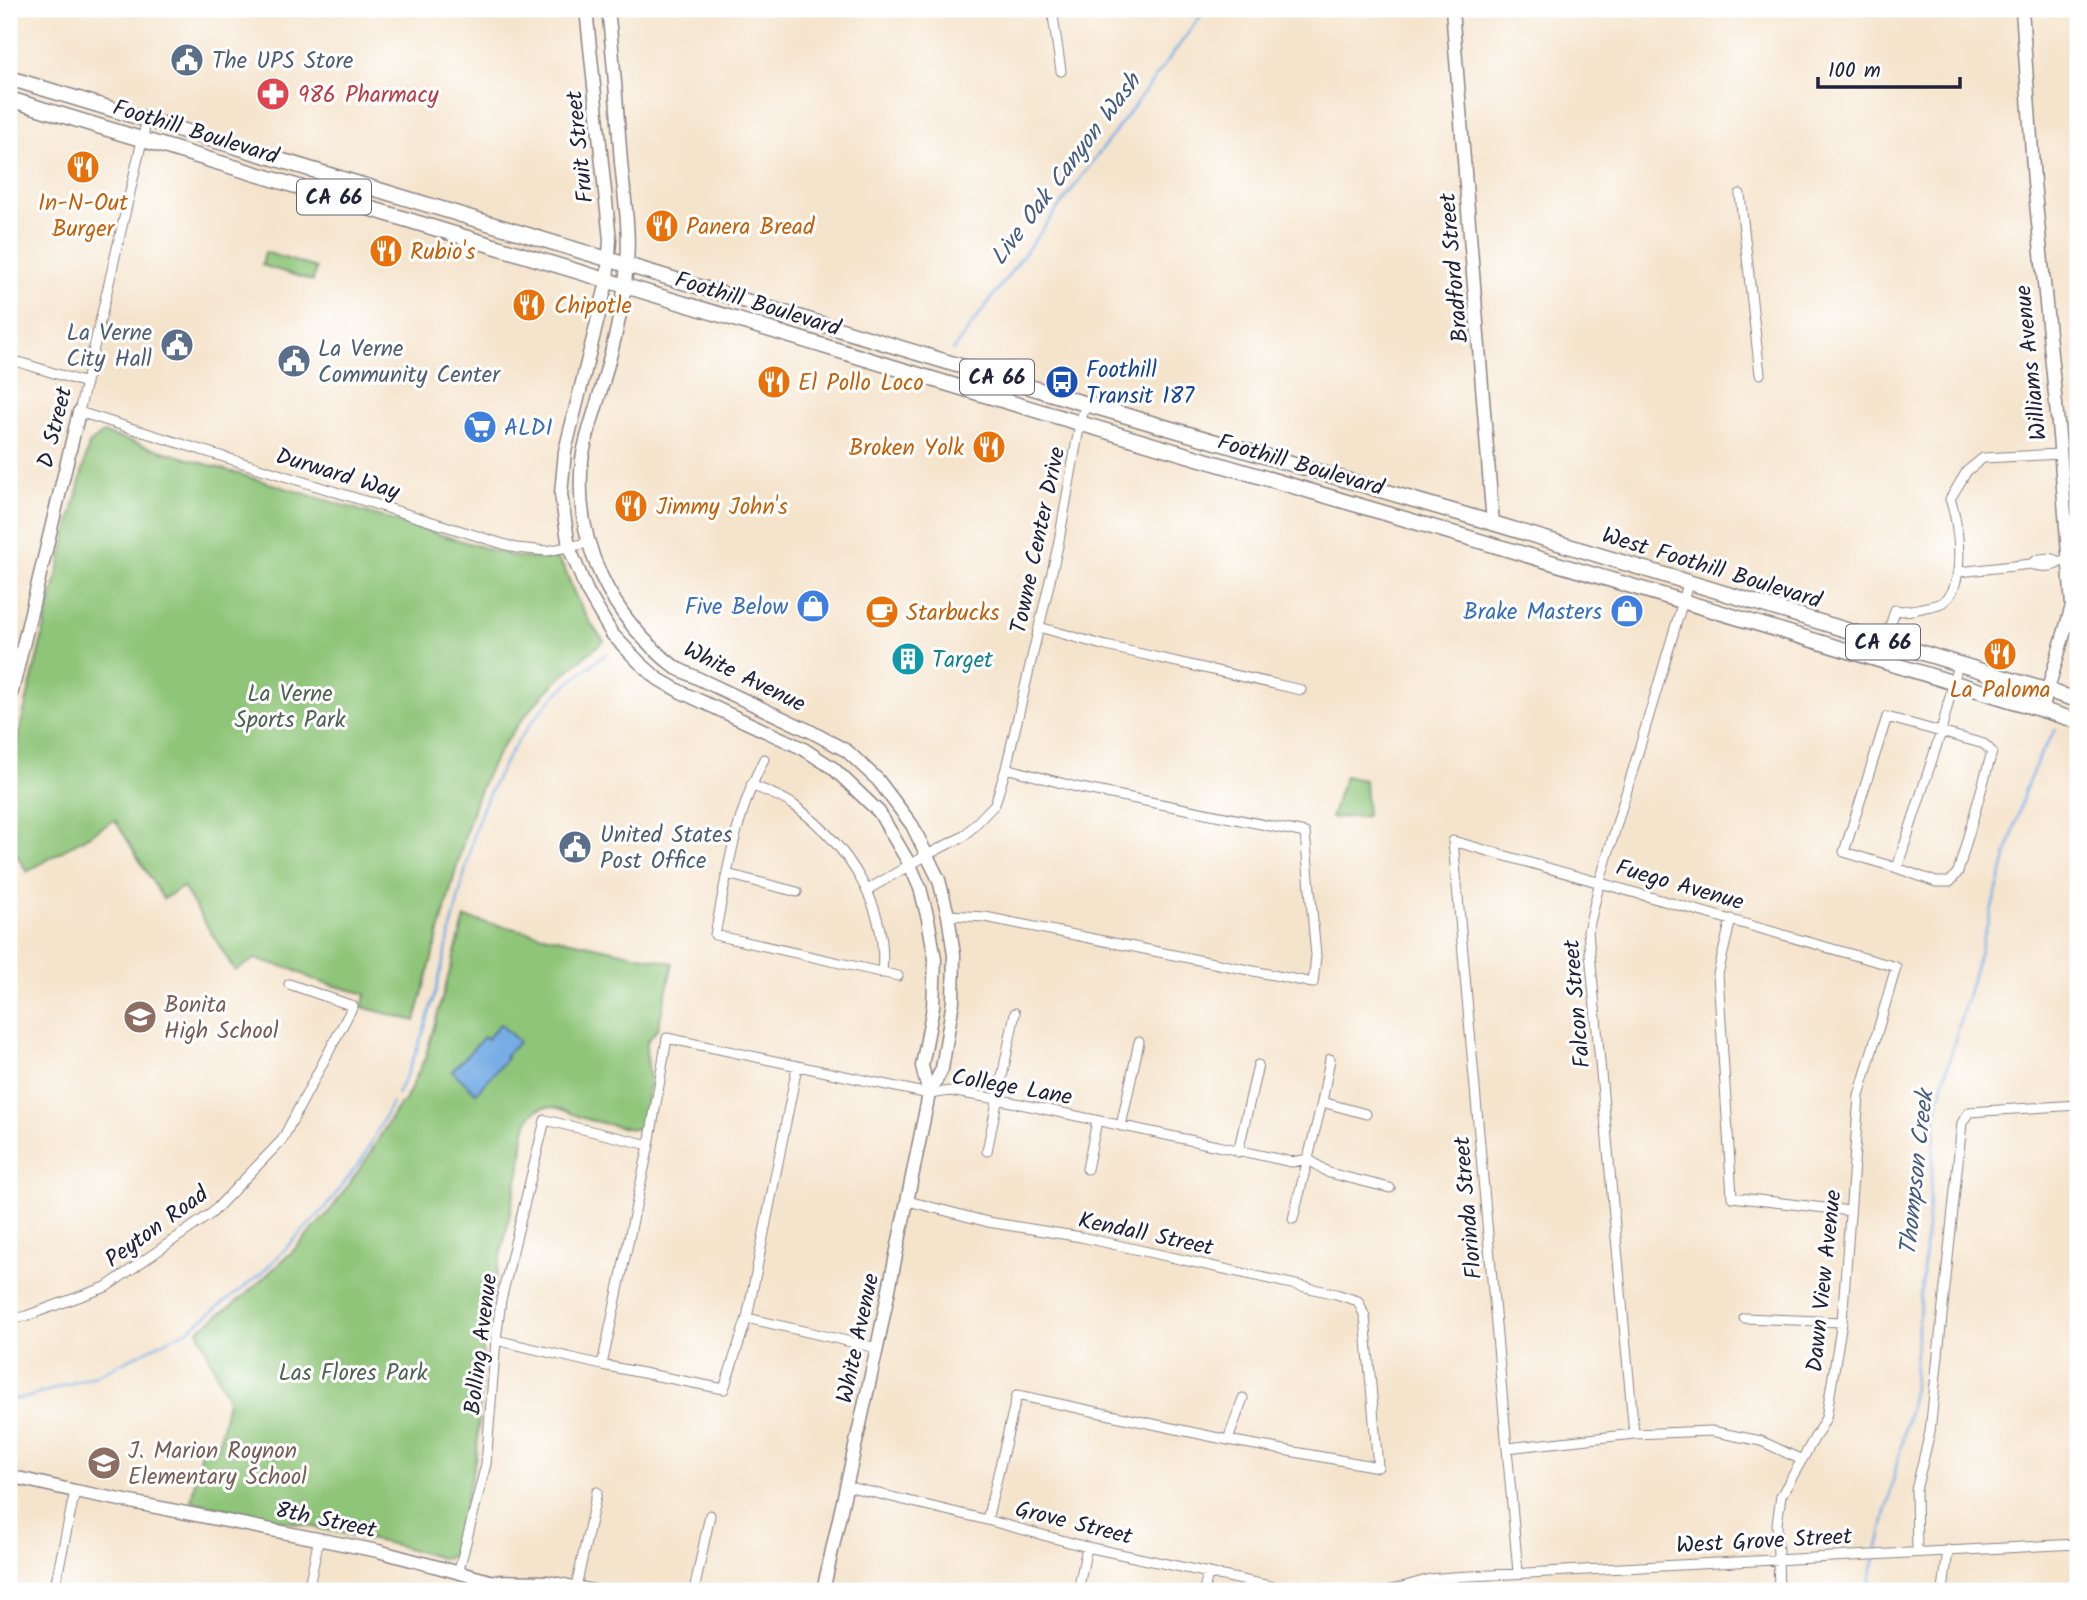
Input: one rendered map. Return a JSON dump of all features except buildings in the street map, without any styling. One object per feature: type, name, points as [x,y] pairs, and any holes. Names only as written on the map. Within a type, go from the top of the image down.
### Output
[{"type":"main road","name":"Fruit Street","points":[[586,9],[610,240],[607,282]]},
{"type":"main road","name":"Fruit Street","points":[[608,9],[628,247],[627,265]]},
{"type":"main road","name":"Bradford Street","points":[[1452,9],[1493,524]]},
{"type":"main road","name":"Williams Avenue","points":[[2022,9],[2034,182],[2060,454],[2064,561],[2072,606],[2042,710]]},
{"type":"main road","name":"Foothill Boulevard","points":[[9,78],[1086,404],[1493,524]]},
{"type":"main road","name":"Foothill Boulevard","points":[[9,99],[419,222],[607,282],[1496,545]]},
{"type":"main road","name":"White Avenue","points":[[627,265],[625,287],[606,370],[582,457],[582,515],[597,570],[612,598],[637,632],[657,653],[690,676],[778,715],[847,751],[878,780],[912,825],[939,880],[948,915],[954,956],[953,1002],[942,1069],[929,1094],[877,1348],[823,1591]]},
{"type":"main road","name":"White Avenue","points":[[607,282],[565,451],[561,494],[569,547],[587,591],[612,634],[658,679],[791,743],[833,768],[879,812],[910,864],[928,919],[935,959],[933,1007],[922,1066],[929,1094]]},
{"type":"main road","name":"D Street","points":[[9,704],[11,681],[79,412]]},
{"type":"main road","name":"West Foothill Boulevard","points":[[1493,524],[2078,700]]},
{"type":"main road","name":"West Foothill Boulevard","points":[[1496,545],[2078,721]]},
{"type":"main road","name":"8th Street","points":[[9,1476],[319,1538],[490,1581],[548,1582],[594,1591]]},
{"type":"street","points":[[1052,9],[1061,71]]},
{"type":"street","name":"D Street","points":[[79,412],[147,119]]},
{"type":"street","points":[[1740,194],[1760,374]]},
{"type":"street","points":[[9,359],[86,383]]},
{"type":"street","name":"Towne Center Drive","points":[[867,890],[964,836],[995,804],[1006,768],[1062,529],[1080,423],[1086,404]]},
{"type":"street","name":"Durward Way","points":[[79,412],[516,548],[547,551],[588,543]]},
{"type":"street","points":[[1885,643],[1895,610],[1903,612],[1942,603],[1954,591],[1959,572],[1954,510],[1950,499],[1967,471],[1983,458],[2060,454]]},
{"type":"street","points":[[1959,572],[2031,564],[2037,559],[2064,561]]},
{"type":"street","name":"Falcon Street","points":[[1634,1434],[1588,931],[1600,881],[1688,584]]},
{"type":"street","points":[[1039,627],[1106,646],[1301,690]]},
{"type":"street","points":[[1897,868],[1941,732],[1958,664]]},
{"type":"street","points":[[1887,717],[1941,732],[1984,744],[1992,751],[1958,872],[1950,882],[1936,882],[1844,852],[1887,717]]},
{"type":"street","points":[[764,760],[741,812],[715,935],[898,976]]},
{"type":"street","points":[[948,915],[985,917],[1313,983],[1316,956],[1305,833],[1076,787],[1006,768]]},
{"type":"street","points":[[751,785],[793,804],[828,833],[867,890],[877,915],[881,933],[882,973]]},
{"type":"street","name":"Fuego Avenue","points":[[1453,841],[1896,967]]},
{"type":"street","name":"Florinda Street","points":[[1453,841],[1518,1572]]},
{"type":"street","points":[[727,874],[797,892]]},
{"type":"street","points":[[1731,919],[1718,974],[1732,1197],[1850,1211]]},
{"type":"street","name":"Dawn View Avenue","points":[[1779,1591],[1777,1524],[1781,1496],[1826,1418],[1842,1322],[1859,1096],[1896,967]]},
{"type":"street","name":"Peyton Road","points":[[9,1320],[106,1287],[212,1213],[282,1140],[353,1006],[289,984]]},
{"type":"street","points":[[987,1152],[1015,1013]]},
{"type":"street","name":"College Lane","points":[[649,1145],[667,1038],[929,1094],[950,1091],[997,1099],[1238,1152],[1292,1162],[1308,1159]]},
{"type":"street","points":[[1121,1126],[1139,1042]]},
{"type":"street","points":[[1293,1219],[1330,1059]]},
{"type":"street","points":[[1238,1152],[1258,1065]]},
{"type":"street","points":[[496,1340],[602,1366],[723,1390],[747,1318],[797,1067]]},
{"type":"street","points":[[1322,1102],[1366,1114]]},
{"type":"street","points":[[1917,1552],[1916,1490],[1930,1432],[1962,1123],[1969,1112],[2078,1105]]},
{"type":"street","name":"Bolling Avenue","points":[[458,1574],[486,1464],[501,1300],[545,1120],[649,1145]]},
{"type":"street","points":[[1087,1170],[1097,1121]]},
{"type":"street","points":[[602,1366],[649,1145]]},
{"type":"street","points":[[1308,1159],[1329,1174],[1390,1188]]},
{"type":"street","name":"Kendall Street","points":[[908,1201],[988,1222],[1081,1237],[1358,1301],[1365,1317],[1378,1468],[1228,1440]]},
{"type":"street","points":[[747,1318],[877,1348]]},
{"type":"street","points":[[1744,1318],[1842,1322]]},
{"type":"street","points":[[987,1520],[1017,1395],[1228,1440],[1243,1398]]},
{"type":"street","points":[[1507,1448],[1634,1434],[1711,1431],[1761,1441],[1802,1460]]},
{"type":"street","name":"Grove Street","points":[[846,1486],[987,1520],[1087,1548],[1293,1591]]},
{"type":"street","points":[[54,1591],[75,1491]]},
{"type":"street","points":[[576,1587],[597,1492]]},
{"type":"street","points":[[694,1591],[710,1515]]},
{"type":"street","points":[[308,1591],[319,1538]]},
{"type":"street","name":"West Grove Street","points":[[1452,1577],[2078,1544]]},
{"type":"street","points":[[1078,1591],[1087,1548]]},
{"type":"street","points":[[1943,1591],[1948,1550]]},
{"type":"street","points":[[1204,1591],[1208,1573]]},
{"type":"street","points":[[1388,1591],[1430,1579],[1452,1577],[1453,1591]]},
{"type":"green space","points":[[265,252],[316,268],[313,281],[262,265]]},
{"type":"green space","name":"La Verne Sports Park","points":[[103,433],[511,556],[557,559],[592,626],[604,641],[573,666],[531,708],[488,771],[466,831],[415,1021],[362,1007],[366,994],[317,981],[292,969],[255,959],[235,971],[183,887],[163,899],[115,820],[27,872],[9,843],[9,774],[89,444]]},
{"type":"green space","points":[[1345,776],[1365,780],[1367,816],[1331,818]]},
{"type":"green space","name":"Las Flores Park","points":[[465,918],[673,963],[658,1028],[647,1042],[650,1081],[643,1122],[639,1128],[601,1123],[546,1107],[538,1110],[527,1122],[522,1158],[484,1331],[477,1451],[454,1552],[444,1559],[396,1545],[191,1501],[202,1445],[218,1448],[228,1400],[198,1330],[243,1297],[293,1251],[330,1211],[368,1157],[396,1109],[405,1101],[425,1058]]},
{"type":"water","points":[[500,1024],[519,1042],[476,1093],[452,1071]]},
{"type":"waterway","name":"Live Oak Canyon Wash","points":[[953,350],[1206,9]]},
{"type":"waterway","points":[[397,1094],[428,1016],[476,827],[491,788],[517,743],[549,702],[606,654]]},
{"type":"waterway","name":"Thompson Creek","points":[[1877,1552],[1912,1397],[1937,1111],[2025,790],[2038,759],[2056,729]]},
{"type":"waterway","points":[[9,1400],[29,1397],[95,1376],[190,1329],[261,1274],[326,1207],[363,1158],[392,1103]]},
{"type":"waterway","name":"Thompson Creek","points":[[1867,1591],[1875,1558]]},
{"type":"place","name":"The UPS Store","points":[[187,60]]},
{"type":"place","name":"986 Pharmacy","points":[[273,94]]},
{"type":"place","name":"In-N-Out Burger","points":[[83,167]]},
{"type":"place","name":"Panera Bread","points":[[662,226]]},
{"type":"place","name":"Rubio's","points":[[386,251]]},
{"type":"place","name":"Chipotle","points":[[529,305]]},
{"type":"place","name":"La Verne City Hall","points":[[177,345]]},
{"type":"place","name":"La Verne Community Center","points":[[294,361]]},
{"type":"place","name":"El Pollo Loco","points":[[774,382]]},
{"type":"place","name":"Foothill Transit 187","points":[[1062,382]]},
{"type":"place","name":"ALDI","points":[[480,427]]},
{"type":"place","name":"Broken Yolk","points":[[989,447]]},
{"type":"place","name":"Jimmy John's","points":[[631,506]]},
{"type":"place","name":"Five Below","points":[[813,606]]},
{"type":"place","name":"Brake Masters","points":[[1627,611]]},
{"type":"place","name":"Starbucks","points":[[882,612]]},
{"type":"place","name":"La Paloma","points":[[2000,654]]},
{"type":"place","name":"Target","points":[[908,659]]},
{"type":"place","name":"United States Post Office","points":[[575,847]]},
{"type":"place","name":"Bonita High School","points":[[140,1017]]},
{"type":"place","name":"J. Marion Roynon Elementary School","points":[[104,1463]]}]
